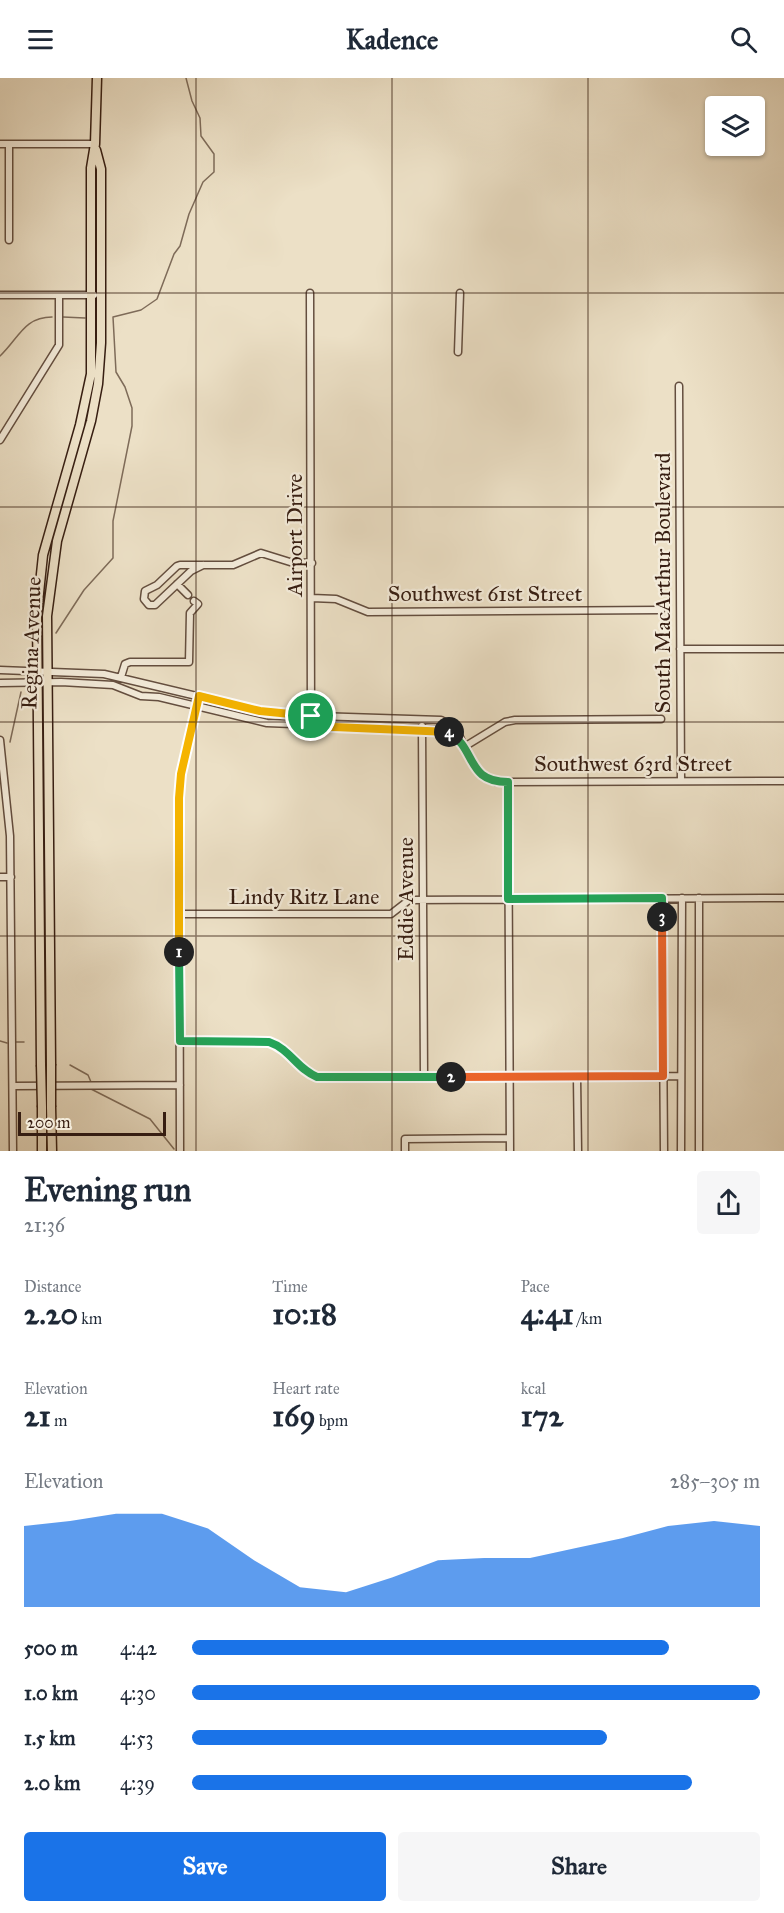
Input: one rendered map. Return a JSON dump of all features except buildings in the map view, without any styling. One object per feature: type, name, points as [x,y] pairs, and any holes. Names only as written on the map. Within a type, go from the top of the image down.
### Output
[{"type":"main road","name":"Regina Avenue","points":[[42,1151],[51,1064],[52,937],[46,756],[47,616],[50,576],[57,541],[96,401],[101,343],[96,295],[91,168],[95,144],[97,78]]},
{"type":"main road","name":"Regina Avenue","points":[[51,1151],[41,1065],[37,683],[39,574],[86,402],[91,374],[96,295]]},
{"type":"street","points":[[0,144],[95,144]]},
{"type":"street","points":[[9,144],[9,240]]},
{"type":"street","name":"Airport Drive","points":[[310,293],[311,726]]},
{"type":"street","points":[[459,352],[460,293]]},
{"type":"street","points":[[0,295],[96,295]]},
{"type":"street","points":[[0,440],[59,345],[59,295]]},
{"type":"street","name":"South MacArthur Boulevard","points":[[679,386],[681,781]]},
{"type":"street","points":[[203,565],[191,571],[152,606],[144,599],[145,591],[157,585],[177,566],[203,565],[233,565],[261,553],[290,562],[312,563]]},
{"type":"street","points":[[177,584],[188,595]]},
{"type":"street","points":[[157,585],[156,592],[163,598]]},
{"type":"street","name":"Southwest 61st Street","points":[[312,598],[336,599],[368,612],[661,609]]},
{"type":"street","points":[[121,677],[125,664],[130,662],[189,662],[189,617],[196,602]]},
{"type":"street","points":[[680,649],[784,649]]},
{"type":"street","name":"Southwest 63rd Street","points":[[0,670],[86,672],[121,677],[260,711],[449,723],[460,734],[464,747]]},
{"type":"street","name":"Southwest 63rd Street","points":[[0,683],[48,682],[121,687],[141,696],[159,697],[267,723],[446,730],[464,747],[483,776],[496,782],[784,780]]},
{"type":"street","points":[[100,684],[116,693]]},
{"type":"street","points":[[180,1151],[179,798],[181,774],[199,696]]},
{"type":"street","points":[[464,747],[505,722],[515,720],[661,719]]},
{"type":"street","name":"Eddie Avenue","points":[[422,720],[424,1077]]},
{"type":"street","points":[[0,740],[8,795],[11,877],[14,1151]]},
{"type":"street","points":[[508,782],[510,1151]]},
{"type":"street","points":[[0,877],[11,877]]},
{"type":"street","points":[[662,898],[664,1151]]},
{"type":"street","points":[[681,1151],[682,898]]},
{"type":"street","points":[[699,898],[699,1151]]},
{"type":"street","name":"Lindy Ritz Lane","points":[[179,914],[391,914],[410,900],[784,898]]},
{"type":"street","points":[[180,1041],[269,1042],[282,1047],[308,1073],[317,1077],[680,1076]]},
{"type":"street","points":[[577,1077],[578,1151]]},
{"type":"street","points":[[13,1086],[180,1085]]},
{"type":"street","points":[[405,1151],[405,1139],[509,1138]]},
{"type":"waterway","points":[[56,633],[84,590],[113,558],[113,521],[132,426],[132,408],[125,387],[116,372],[113,317],[141,310],[157,299],[174,254],[180,246],[189,214],[203,182],[214,172],[214,154],[201,136],[200,118],[192,101],[186,78]]},
{"type":"waterway","points":[[0,356],[28,325],[43,318],[52,317]]},
{"type":"waterway","points":[[63,317],[85,318]]},
{"type":"waterway","points":[[10,742],[21,692]]},
{"type":"waterway","points":[[0,1041],[7,1043]]},
{"type":"waterway","points":[[16,1042],[24,1042]]},
{"type":"waterway","points":[[70,1065],[88,1075],[91,1082]]},
{"type":"waterway","points":[[91,1089],[150,1119],[174,1149]]},
{"type":"route","points":[[199,696],[260,711],[311,716],[311,726],[446,730],[453,734],[464,747],[477,771],[489,780],[508,782],[508,899],[662,898],[663,1076],[317,1077],[308,1073],[282,1047],[269,1042],[180,1041],[179,798],[181,774],[199,696]]}]
